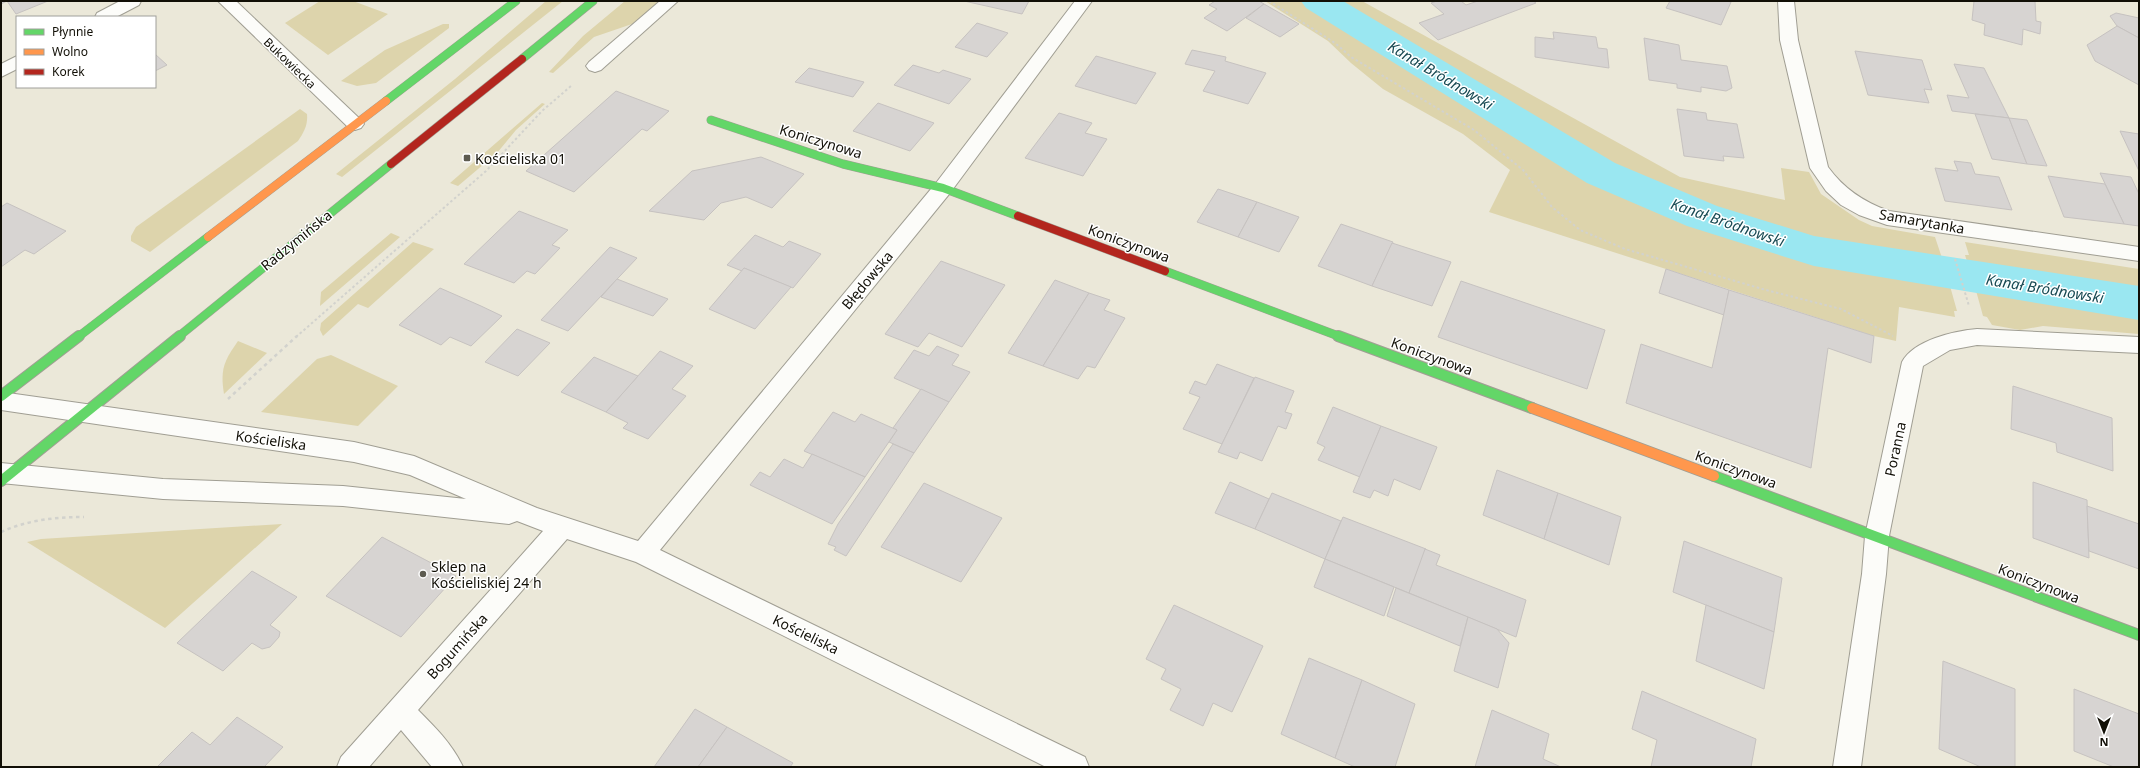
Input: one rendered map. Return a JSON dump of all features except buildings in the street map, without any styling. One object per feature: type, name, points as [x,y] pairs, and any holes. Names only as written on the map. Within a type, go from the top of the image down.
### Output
[{"type":"main road","points":[[1,396],[516,1]]},
{"type":"main road","name":"Radzymińska","points":[[4,476],[593,1]]},
{"type":"main road","name":"Koniczynowa","points":[[710,120],[843,164],[943,188],[2139,635]]},
{"type":"street","points":[[105,16],[133,1]]},
{"type":"street","name":"Bukowiecka","points":[[226,1],[355,124]]},
{"type":"street","points":[[595,66],[670,1]]},
{"type":"street","name":"Błędowska","points":[[642,553],[943,188],[1084,1]]},
{"type":"street","name":"Samarytanka","points":[[1786,1],[1789,40],[1819,168],[1830,185],[1846,200],[1865,210],[1888,218],[2139,254]]},
{"type":"street","points":[[1,71],[16,63]]},
{"type":"street","name":"Poranna","points":[[1847,767],[1874,574],[1877,536],[1913,362],[1933,347],[1953,339],[1977,337],[2139,345]]},
{"type":"street","name":"Kościeliska","points":[[1,401],[354,452],[399,461],[532,517],[642,553],[1075,767]]},
{"type":"street","name":"Kościeliska","points":[[4,476],[163,489],[343,496],[532,517]]},
{"type":"street","name":"Bogumińska","points":[[351,767],[563,526]]},
{"type":"street","points":[[400,710],[430,742],[449,767]]},
{"type":"path","points":[[1269,1],[1335,44],[1351,57],[1474,130],[1523,170],[1552,207],[1580,230],[1625,249],[1766,290],[1841,309],[1871,323],[1926,353]]},
{"type":"path","points":[[226,402],[343,294],[486,171],[542,111],[595,66]]},
{"type":"path","points":[[1954,256],[1970,310]]},
{"type":"path","points":[[1,532],[18,525],[42,519],[89,517]]},
{"type":"shaded area","points":[[320,1],[353,1],[388,14],[328,55],[285,23]]},
{"type":"shaded area","points":[[546,1],[563,1],[342,177],[336,174],[455,79]]},
{"type":"shaded area","points":[[625,1],[663,1],[632,24],[594,37],[553,73],[549,72],[583,36]]},
{"type":"shaded area","points":[[1265,1],[1304,1],[1584,174],[1696,223],[1772,248],[1824,262],[1950,286],[1957,311],[1954,311],[1955,317],[1899,307],[1896,341],[1874,336],[1489,212],[1510,170],[1463,134],[1383,89],[1351,63],[1328,41]]},
{"type":"shaded area","points":[[1332,1],[1362,1],[1680,177],[1785,200],[1781,168],[1809,172],[1821,194],[1859,220],[1872,226],[1935,237],[1944,264],[1928,264],[1882,255],[1748,222],[1705,207],[1620,172],[1578,150]]},
{"type":"shaded area","points":[[443,24],[449,24],[449,28],[376,83],[357,86],[341,81],[385,50]]},
{"type":"shaded area","points":[[542,103],[545,104],[516,130],[497,153],[458,186],[450,183]]},
{"type":"shaded area","points":[[300,109],[307,114],[307,122],[298,141],[150,252],[131,241],[131,236],[136,227]]},
{"type":"shaded area","points":[[391,233],[400,237],[320,306],[321,292]]},
{"type":"shaded area","points":[[413,242],[434,249],[368,308],[358,304],[323,336],[320,330],[321,323]]},
{"type":"shaded area","points":[[1965,242],[2139,269],[2139,294],[1969,268],[1965,255],[1969,255]]},
{"type":"shaded area","points":[[1975,287],[2139,311],[2139,334],[2043,326],[2020,330],[1992,325],[1987,317],[1983,316]]},
{"type":"shaded area","points":[[238,341],[267,353],[224,394],[224,366],[229,354]]},
{"type":"shaded area","points":[[331,355],[398,386],[358,426],[261,412],[317,359]]},
{"type":"shaded area","points":[[282,524],[165,628],[27,542],[41,539]]},
{"type":"waterway","name":"Kanał Bródnowski","points":[[1318,1],[1601,173],[1702,216],[1814,251],[2139,303]]},
{"type":"traffic: fast","points":[[386,101],[516,1]]},
{"type":"traffic: fast","points":[[522,59],[593,1]]},
{"type":"traffic: fast","points":[[711,120],[843,164],[943,188],[1018,216]]},
{"type":"traffic: fast","points":[[1,481],[391,164]]},
{"type":"traffic: fast","points":[[1,396],[208,237]]},
{"type":"traffic: fast","points":[[1165,271],[1532,408]]},
{"type":"traffic: fast","points":[[1714,476],[2139,635]]},
{"type":"traffic: slow","points":[[208,237],[386,101]]},
{"type":"traffic: slow","points":[[1532,408],[1714,476]]},
{"type":"traffic: jam","points":[[391,164],[522,59]]},
{"type":"traffic: jam","points":[[1018,216],[1165,271]]},
{"type":"place","name":"Kościeliska 01","points":[[467,158]]},
{"type":"place","name":"Sklep na Kościeliskiej 24 h","points":[[423,574]]}]
